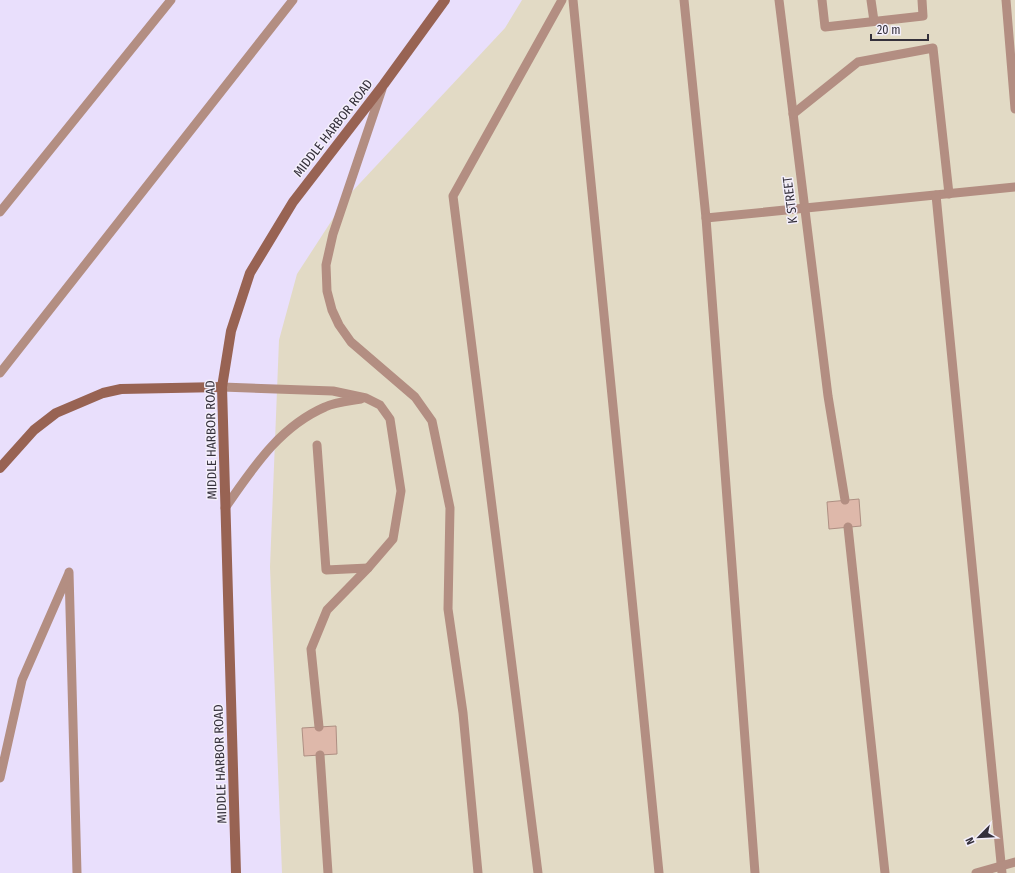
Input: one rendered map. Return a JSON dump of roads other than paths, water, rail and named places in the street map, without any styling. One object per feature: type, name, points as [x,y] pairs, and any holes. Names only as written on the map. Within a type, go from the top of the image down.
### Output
[{"type":"main road","name":"MIDDLE HARBOR ROAD","points":[[236,873],[222,387],[231,331],[250,273],[293,202],[384,84],[445,0]]},
{"type":"main road","points":[[0,468],[34,430],[56,413],[103,393],[121,389],[222,387]]},
{"type":"lane","points":[[0,212],[172,0]]},
{"type":"lane","points":[[0,373],[293,0]]},
{"type":"lane","points":[[538,873],[453,196],[562,0]]},
{"type":"lane","points":[[573,0],[659,873]]},
{"type":"lane","points":[[684,0],[706,218],[756,873]]},
{"type":"lane","name":"K STREET","points":[[779,0],[828,396],[845,500]]},
{"type":"lane","points":[[822,0],[825,27],[923,16],[922,0]]},
{"type":"lane","points":[[871,0],[874,22]]},
{"type":"lane","points":[[1006,0],[1015,109]]},
{"type":"lane","points":[[793,114],[858,62],[933,48],[949,194]]},
{"type":"lane","points":[[384,84],[333,234],[326,265],[327,291],[332,310],[339,326],[351,342],[415,397],[432,421],[450,508],[448,609],[463,713],[478,873]]},
{"type":"lane","points":[[706,218],[1015,187]]},
{"type":"lane","points":[[936,195],[1002,869]]},
{"type":"lane","points":[[222,387],[333,391],[366,398],[380,405],[390,419],[401,491],[393,539],[368,568],[327,610],[311,650],[319,727]]},
{"type":"lane","points":[[225,508],[264,453],[294,425],[326,406],[366,398]]},
{"type":"lane","points":[[316,445],[326,570],[368,568]]},
{"type":"lane","points":[[848,527],[885,873]]},
{"type":"lane","points":[[0,778],[22,680],[69,572],[78,873]]},
{"type":"lane","points":[[320,755],[328,873]]},
{"type":"lane","points":[[976,873],[1002,869],[1015,862]]}]
